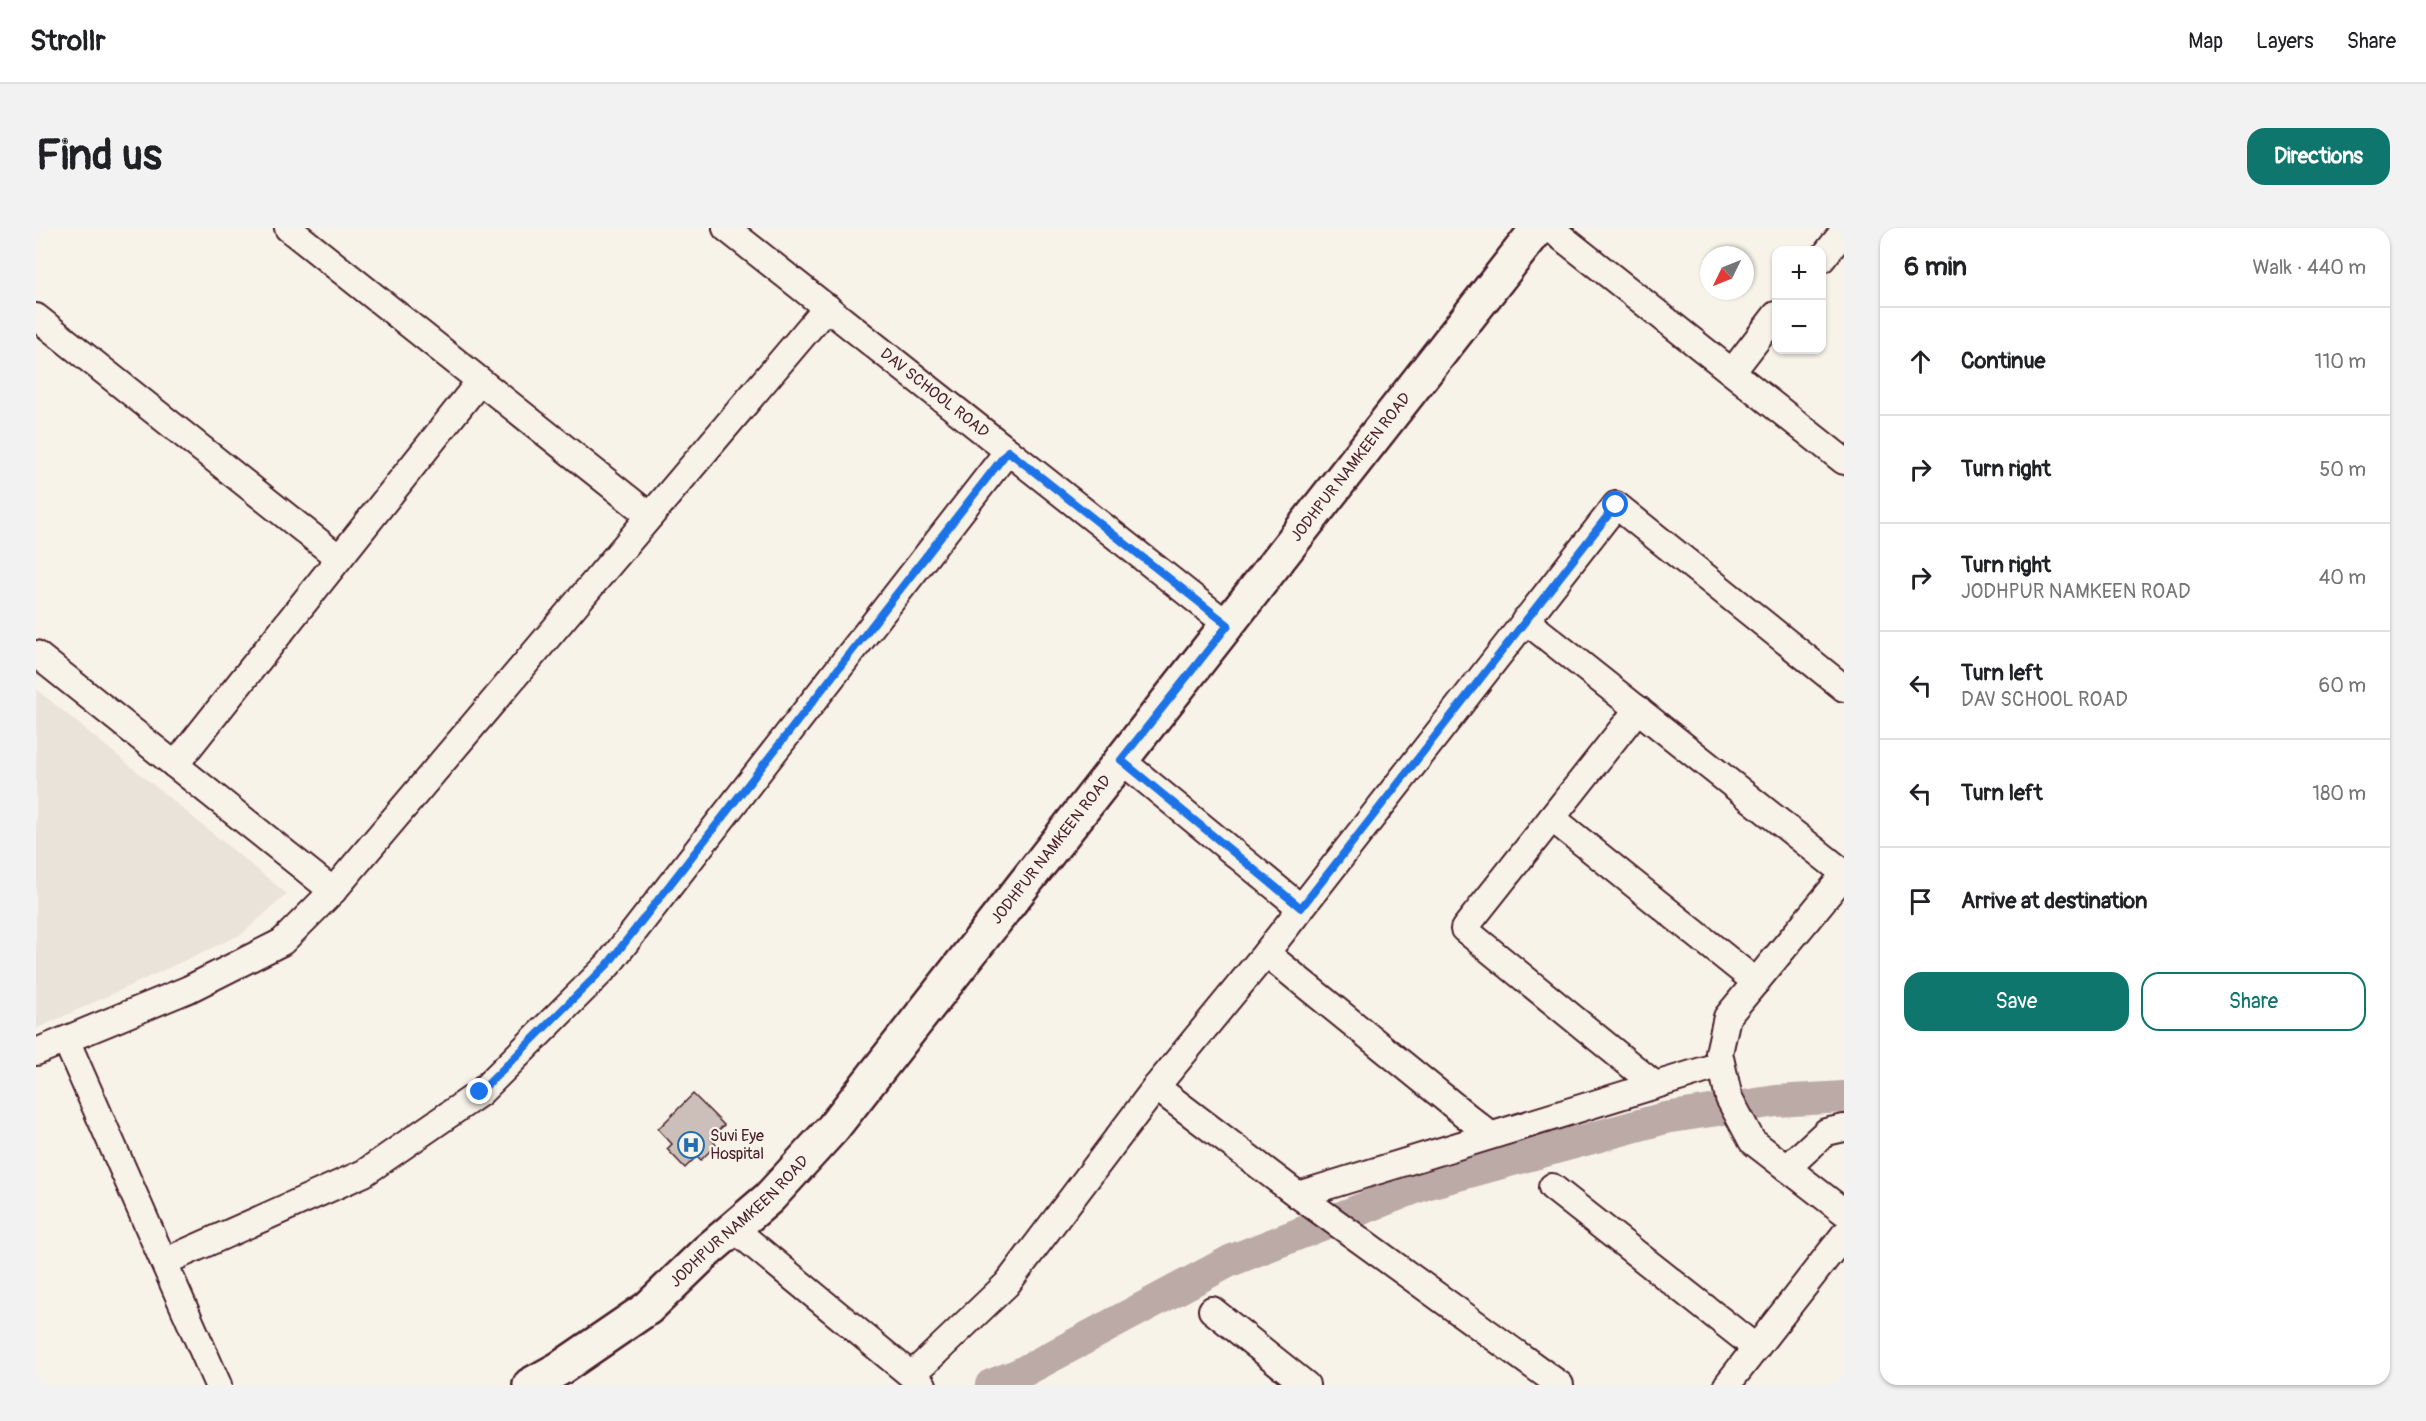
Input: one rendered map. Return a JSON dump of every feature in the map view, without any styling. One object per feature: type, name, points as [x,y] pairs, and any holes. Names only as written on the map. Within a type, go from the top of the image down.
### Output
[{"type":"street","points":[[288,228],[650,516]]},
{"type":"street","name":"DAV SCHOOL ROAD","points":[[726,228],[1228,625]]},
{"type":"street","name":"JODHPUR NAMKEEN ROAD","points":[[530,1385],[559,1369],[648,1308],[733,1228],[769,1198],[833,1128],[1538,228]]},
{"type":"street","points":[[1550,228],[1844,461]]},
{"type":"street","points":[[1826,253],[1844,231]]},
{"type":"street","points":[[36,1052],[189,989],[282,942],[333,891],[827,307]]},
{"type":"street","points":[[36,317],[339,558]]},
{"type":"street","points":[[1732,372],[1772,320]]},
{"type":"street","points":[[175,765],[480,381]]},
{"type":"street","points":[[164,1262],[364,1173],[480,1092],[608,964],[1008,451]]},
{"type":"street","points":[[733,1228],[918,1380],[1007,1284],[1156,1087],[1301,908],[1616,505],[1844,688]]},
{"type":"street","points":[[1526,620],[1844,874],[1727,1017],[1719,1053],[1728,1098],[1752,1141],[1844,1212]]},
{"type":"street","points":[[36,654],[333,891]]},
{"type":"street","points":[[1638,709],[1464,929],[1655,1085]]},
{"type":"street","points":[[1121,760],[1301,908]]},
{"type":"street","points":[[1552,818],[1756,982]]},
{"type":"street","points":[[1266,952],[1490,1135]]},
{"type":"street","points":[[66,1040],[218,1385]]},
{"type":"street","points":[[1298,1195],[1721,1065]]},
{"type":"street","points":[[1156,1087],[1298,1195],[1560,1385]]},
{"type":"street","points":[[1787,1168],[1826,1132],[1844,1128]]},
{"type":"street","points":[[1552,1187],[1756,1348]]},
{"type":"street","points":[[1728,1385],[1844,1235]]},
{"type":"street","points":[[1212,1310],[1306,1385]]},
{"type":"shaded area","points":[[36,689],[287,894],[242,934],[36,1029]]},
{"type":"building","points":[[693,1094],[724,1125],[711,1138],[716,1145],[701,1160],[697,1156],[685,1168],[667,1149],[672,1144],[658,1129]]},
{"type":"waterway","points":[[991,1385],[1017,1375],[1230,1261],[1425,1184],[1665,1118],[1776,1101],[1844,1097]]},
{"type":"place","name":"Suvi Eye Hospital","points":[[691,1145]]},
{"type":"route","points":[[480,1092],[608,964],[1008,451],[1228,625],[1121,760],[1301,908],[1616,505]]}]
